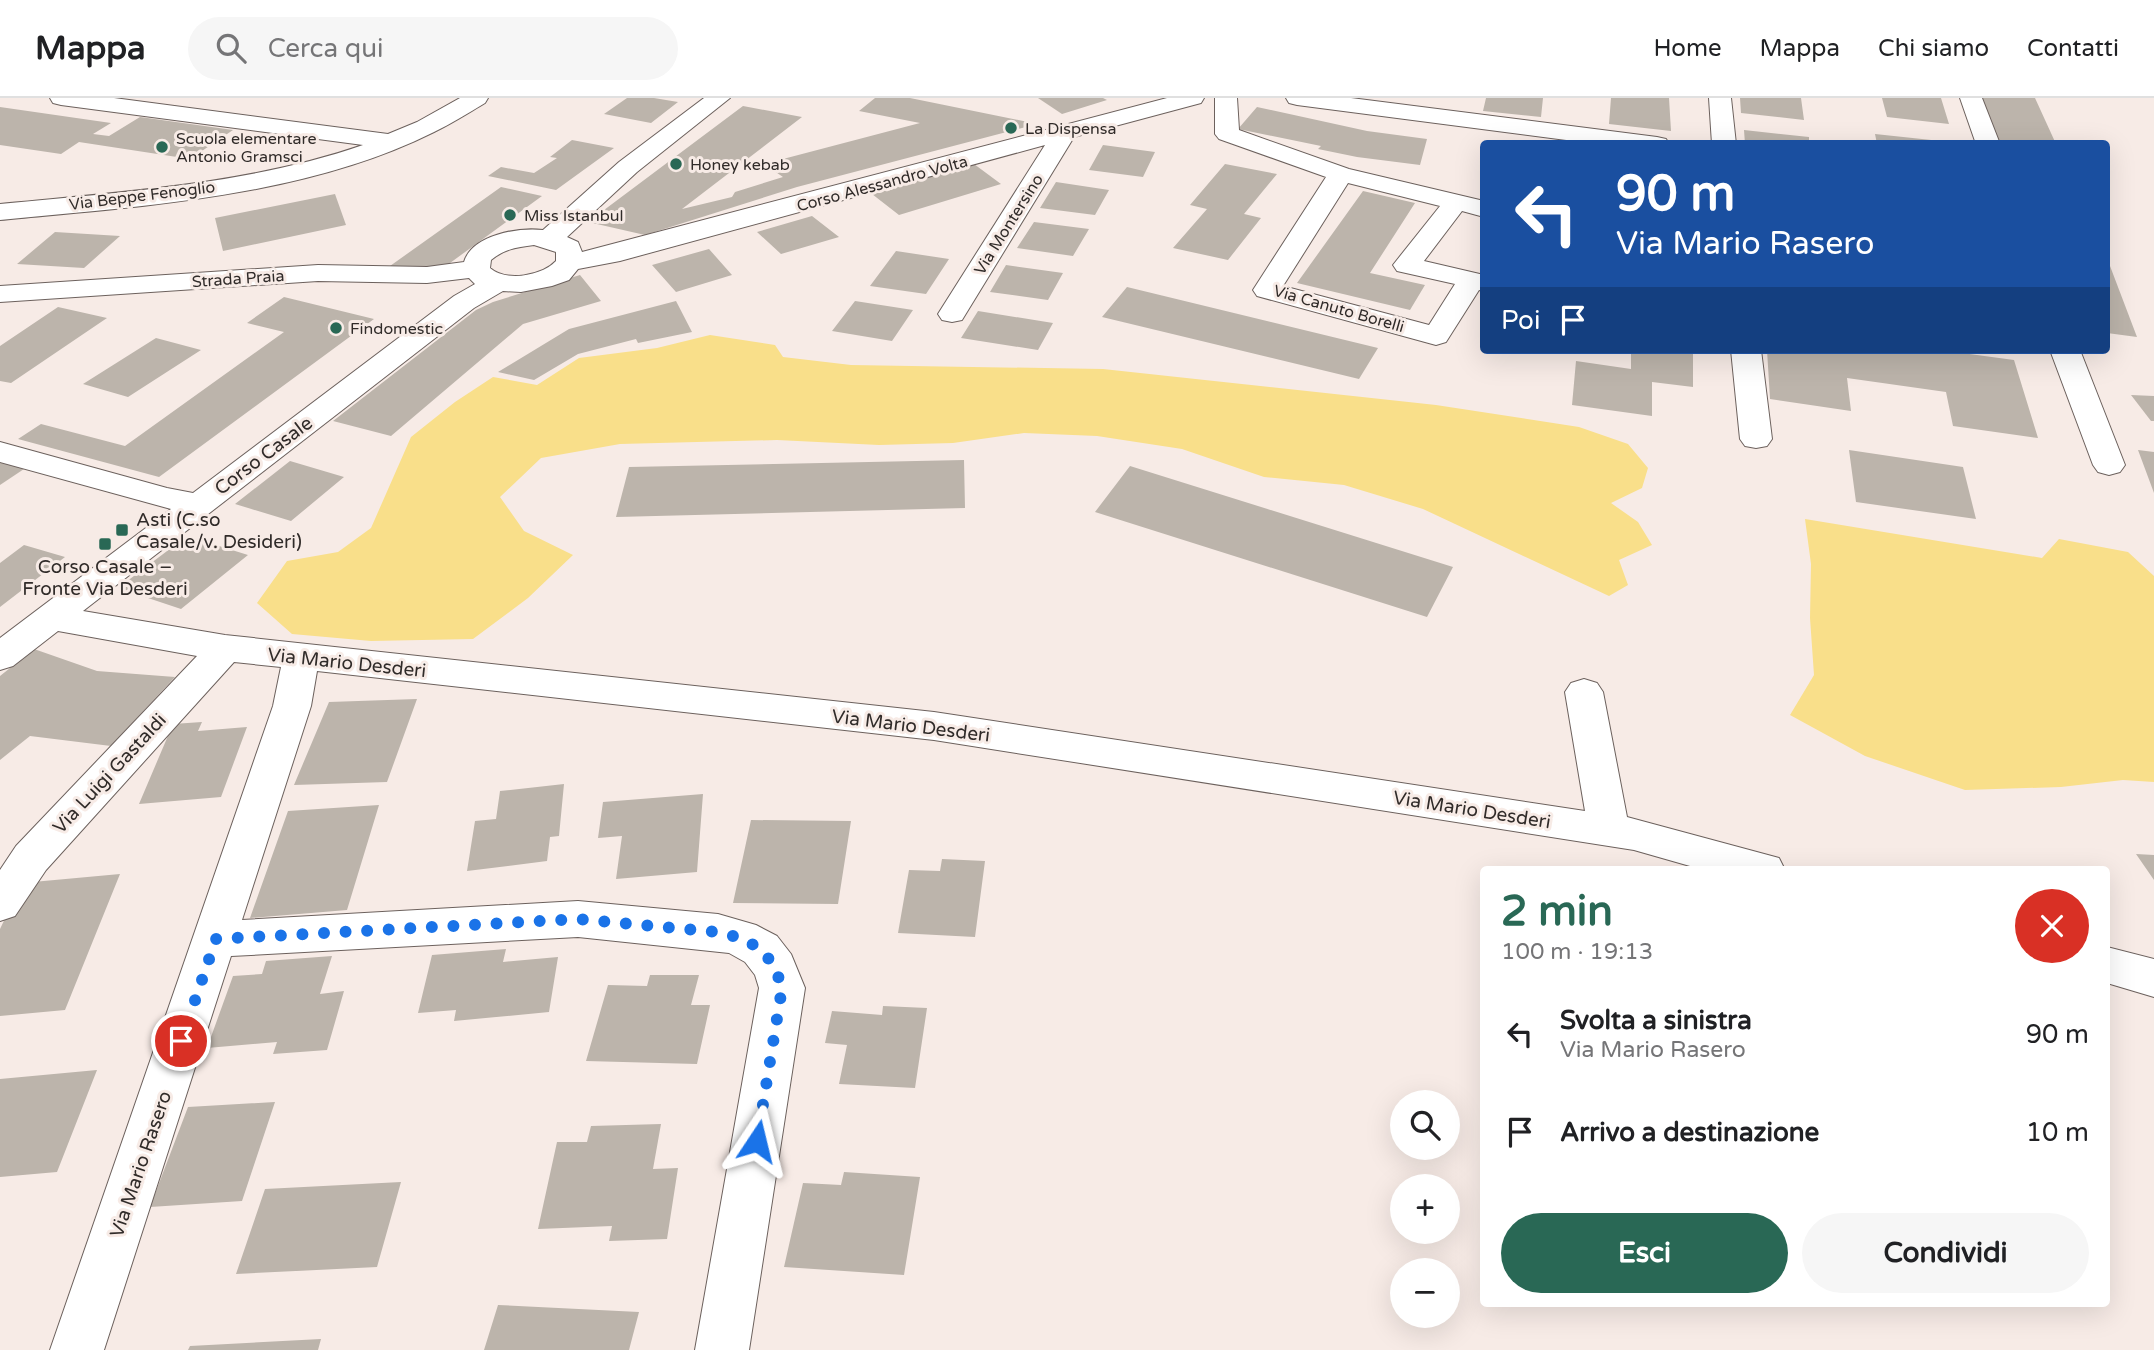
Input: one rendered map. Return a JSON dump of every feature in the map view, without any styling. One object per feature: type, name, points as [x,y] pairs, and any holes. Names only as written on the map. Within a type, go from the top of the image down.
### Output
[{"type":"street","points":[[61,98],[392,141]]},
{"type":"street","name":"Via Beppe Fenoglio","points":[[0,212],[184,193],[315,167],[438,122],[477,98]]},
{"type":"street","points":[[549,239],[628,167],[719,98]]},
{"type":"street","name":"Corso Alessandro Volta","points":[[569,263],[611,255],[1193,98]]},
{"type":"street","points":[[1226,98],[1227,134],[1341,174],[1480,208]]},
{"type":"street","points":[[1297,98],[1599,140]]},
{"type":"street","points":[[1720,98],[1724,140]]},
{"type":"street","points":[[1970,98],[1986,140]]},
{"type":"street","name":"Via Montersino","points":[[952,314],[1064,134]]},
{"type":"street","name":"Via Canuto Borelli","points":[[1341,174],[1267,290],[1436,336],[1477,281],[1407,265],[1455,203]]},
{"type":"street","points":[[486,276],[479,257],[502,243],[518,239],[549,239],[569,248],[569,263]]},
{"type":"street","name":"Strada Praia","points":[[0,294],[318,273],[486,276],[539,281],[552,276],[569,263]]},
{"type":"street","name":"Corso Casale","points":[[0,657],[464,302],[486,276]]},
{"type":"street","points":[[1746,354],[1756,439]]},
{"type":"street","points":[[2067,354],[2109,465]]},
{"type":"street","points":[[0,452],[164,498],[198,504]]},
{"type":"street","name":"Via Mario Desderi","points":[[51,618],[225,648],[934,726],[1634,834],[1750,866]]},
{"type":"street","name":"Via Luigi Gastaldi","points":[[0,904],[31,858],[225,648]]},
{"type":"street","name":"Via Mario Rasero","points":[[77,1350],[292,706],[301,657]]},
{"type":"street","points":[[1584,692],[1609,830]]},
{"type":"street","points":[[216,939],[578,919],[718,932],[741,938],[761,949],[775,967],[782,988],[722,1350]]},
{"type":"street","points":[[2110,966],[2154,978]]},
{"type":"shaded area","points":[[710,335],[775,345],[783,357],[851,365],[1103,369],[1436,405],[1579,427],[1628,444],[1648,468],[1642,488],[1611,503],[1638,522],[1652,545],[1619,560],[1628,585],[1609,596],[1423,509],[1344,485],[1264,477],[1182,449],[1097,436],[1024,433],[953,443],[879,445],[777,440],[620,444],[541,458],[500,497],[524,531],[573,555],[528,598],[473,639],[371,641],[292,634],[257,603],[287,561],[338,552],[371,528],[411,437],[455,402],[493,377],[537,385],[579,358],[657,348]]},
{"type":"shaded area","points":[[1805,519],[2042,558],[2059,539],[2128,552],[2154,576],[2154,782],[2123,780],[2061,787],[1965,790],[1865,756],[1790,715],[1814,675],[1810,618],[1811,564]]},
{"type":"building","points":[[627,98],[654,98],[678,102],[651,123],[604,114]]},
{"type":"building","points":[[875,98],[910,98],[1028,122],[1026,127],[797,187],[645,235],[588,222],[743,106],[802,117],[682,209],[732,197],[735,192],[783,177],[764,164],[920,123],[859,111]]},
{"type":"building","points":[[1038,98],[1103,98],[1107,100],[1062,114]]},
{"type":"building","points":[[1486,98],[1543,98],[1541,117],[1483,111]]},
{"type":"building","points":[[1611,98],[1669,98],[1671,131],[1609,124]]},
{"type":"building","points":[[1740,98],[1801,98],[1804,120],[1741,113]]},
{"type":"building","points":[[1882,98],[1941,98],[1949,124],[1887,117]]},
{"type":"building","points":[[1982,98],[2035,98],[2054,140],[1998,140]]},
{"type":"building","points":[[0,107],[111,123],[93,134],[109,136],[140,117],[233,130],[190,159],[79,142],[61,154],[0,145]]},
{"type":"building","points":[[1257,107],[1367,131],[1427,139],[1420,165],[1357,157],[1318,149],[1321,146],[1238,129]]},
{"type":"building","points":[[1744,130],[1809,137],[1809,140],[1745,140]]},
{"type":"building","points":[[1875,134],[1931,140],[1876,140]]},
{"type":"building","points":[[572,140],[614,148],[556,190],[488,176],[501,167],[534,173],[557,158],[550,157]]},
{"type":"building","points":[[1103,145],[1155,152],[1143,177],[1089,170]]},
{"type":"building","points":[[974,164],[1001,184],[899,215],[872,194]]},
{"type":"building","points":[[1225,164],[1277,174],[1244,214],[1261,218],[1228,260],[1173,248],[1207,209],[1190,205]]},
{"type":"building","points":[[1056,182],[1109,190],[1095,215],[1040,208]]},
{"type":"building","points":[[501,187],[542,196],[439,271],[390,266]]},
{"type":"building","points":[[1363,191],[1415,203],[1370,273],[1425,285],[1410,310],[1297,283]]},
{"type":"building","points":[[335,194],[346,225],[223,251],[215,218]]},
{"type":"building","points":[[812,216],[839,237],[781,254],[757,232]]},
{"type":"building","points":[[1034,222],[1089,229],[1073,256],[1017,248]]},
{"type":"building","points":[[55,232],[120,236],[84,268],[17,264]]},
{"type":"building","points":[[709,249],[732,275],[676,292],[652,265]]},
{"type":"building","points":[[896,251],[949,259],[926,294],[870,286]]},
{"type":"building","points":[[1006,265],[1063,273],[1048,300],[990,292]]},
{"type":"building","points":[[2110,266],[2137,337],[2110,333]]},
{"type":"building","points":[[580,275],[601,301],[523,324],[391,436],[333,421],[476,310],[493,302]]},
{"type":"building","points":[[1127,287],[1378,348],[1359,379],[1102,317]]},
{"type":"building","points":[[284,297],[374,319],[159,477],[18,439],[41,424],[125,446],[284,332],[247,323]]},
{"type":"building","points":[[676,301],[692,332],[638,343],[636,339],[578,354],[534,380],[498,372],[569,329]]},
{"type":"building","points":[[855,301],[913,310],[892,341],[832,331]]},
{"type":"building","points":[[58,307],[107,318],[11,383],[0,381],[0,346]]},
{"type":"building","points":[[978,311],[1053,323],[1038,350],[961,338]]},
{"type":"building","points":[[156,338],[201,350],[128,397],[83,384]]},
{"type":"building","points":[[1631,354],[1693,354],[1693,387],[1652,382],[1652,416],[1572,405],[1576,361],[1631,369]]},
{"type":"building","points":[[1767,354],[1970,354],[2014,360],[2038,438],[1953,426],[1946,392],[1847,378],[1851,411],[1770,399]]},
{"type":"building","points":[[2131,395],[2154,396],[2154,421],[2151,421]]},
{"type":"building","points":[[1849,450],[1963,467],[1976,519],[1856,502]]},
{"type":"building","points":[[2138,450],[2154,452],[2154,493]]},
{"type":"building","points":[[964,460],[965,508],[616,517],[629,467]]},
{"type":"building","points":[[0,461],[24,469],[0,485]]},
{"type":"building","points":[[290,461],[344,477],[291,521],[235,504]]},
{"type":"building","points":[[1130,466],[1453,567],[1427,617],[1095,512]]},
{"type":"building","points":[[187,536],[248,555],[181,609],[118,588]]},
{"type":"building","points":[[24,545],[65,557],[0,607],[0,563]]},
{"type":"building","points":[[34,649],[97,671],[175,677],[111,746],[30,736],[0,760],[0,676]]},
{"type":"building","points":[[417,699],[387,782],[294,785],[329,702]]},
{"type":"building","points":[[202,722],[198,731],[247,727],[221,797],[139,804],[173,724]]},
{"type":"building","points":[[564,784],[559,836],[550,837],[547,861],[467,871],[475,821],[496,819],[500,791]]},
{"type":"building","points":[[703,794],[697,872],[616,879],[622,836],[598,838],[603,802]]},
{"type":"building","points":[[379,805],[347,910],[250,918],[288,811]]},
{"type":"building","points":[[751,820],[851,821],[838,904],[733,903]]},
{"type":"building","points":[[2136,854],[2154,855],[2154,880]]},
{"type":"building","points":[[942,859],[985,861],[975,937],[898,933],[909,870],[940,871]]},
{"type":"building","points":[[120,874],[65,1010],[0,1016],[0,929],[22,883]]},
{"type":"building","points":[[506,949],[503,962],[558,957],[549,1012],[454,1021],[456,1010],[418,1013],[432,955]]},
{"type":"building","points":[[332,956],[320,994],[344,991],[327,1050],[273,1054],[277,1042],[207,1048],[233,976],[262,974],[266,961]]},
{"type":"building","points":[[650,975],[699,975],[691,1005],[710,1005],[697,1064],[586,1061],[608,985],[647,986]]},
{"type":"building","points":[[883,1006],[927,1008],[915,1088],[839,1084],[847,1045],[825,1043],[832,1011],[882,1015]]},
{"type":"building","points":[[97,1070],[57,1172],[0,1177],[0,1079]]},
{"type":"building","points":[[275,1102],[242,1201],[150,1207],[188,1107]]},
{"type":"building","points":[[661,1124],[653,1169],[678,1168],[667,1239],[609,1241],[612,1226],[538,1229],[557,1142],[587,1142],[591,1126]]},
{"type":"building","points":[[844,1172],[920,1177],[904,1275],[784,1267],[803,1183],[841,1185]]},
{"type":"building","points":[[401,1182],[377,1267],[236,1274],[265,1189]]},
{"type":"building","points":[[498,1305],[639,1312],[629,1350],[484,1350]]},
{"type":"building","points":[[321,1339],[318,1350],[188,1350],[190,1346]]},
{"type":"place","name":"La Dispensa","points":[[1011,128]]},
{"type":"place","name":"Scuola elementare Antonio Gramsci","points":[[162,147]]},
{"type":"place","name":"Honey kebab","points":[[676,164]]},
{"type":"place","name":"Miss Istanbul","points":[[510,215]]},
{"type":"place","name":"Findomestic","points":[[336,328]]},
{"type":"place","name":"Asti (C.so Casale/v. Desideri)","points":[[122,530]]},
{"type":"place","name":"Corso Casale – Fronte Via Desderi","points":[[105,544]]},
{"type":"route","points":[[181,1041],[216,939],[578,919],[718,932],[741,938],[761,949],[775,967],[782,988],[757,1141]]}]
